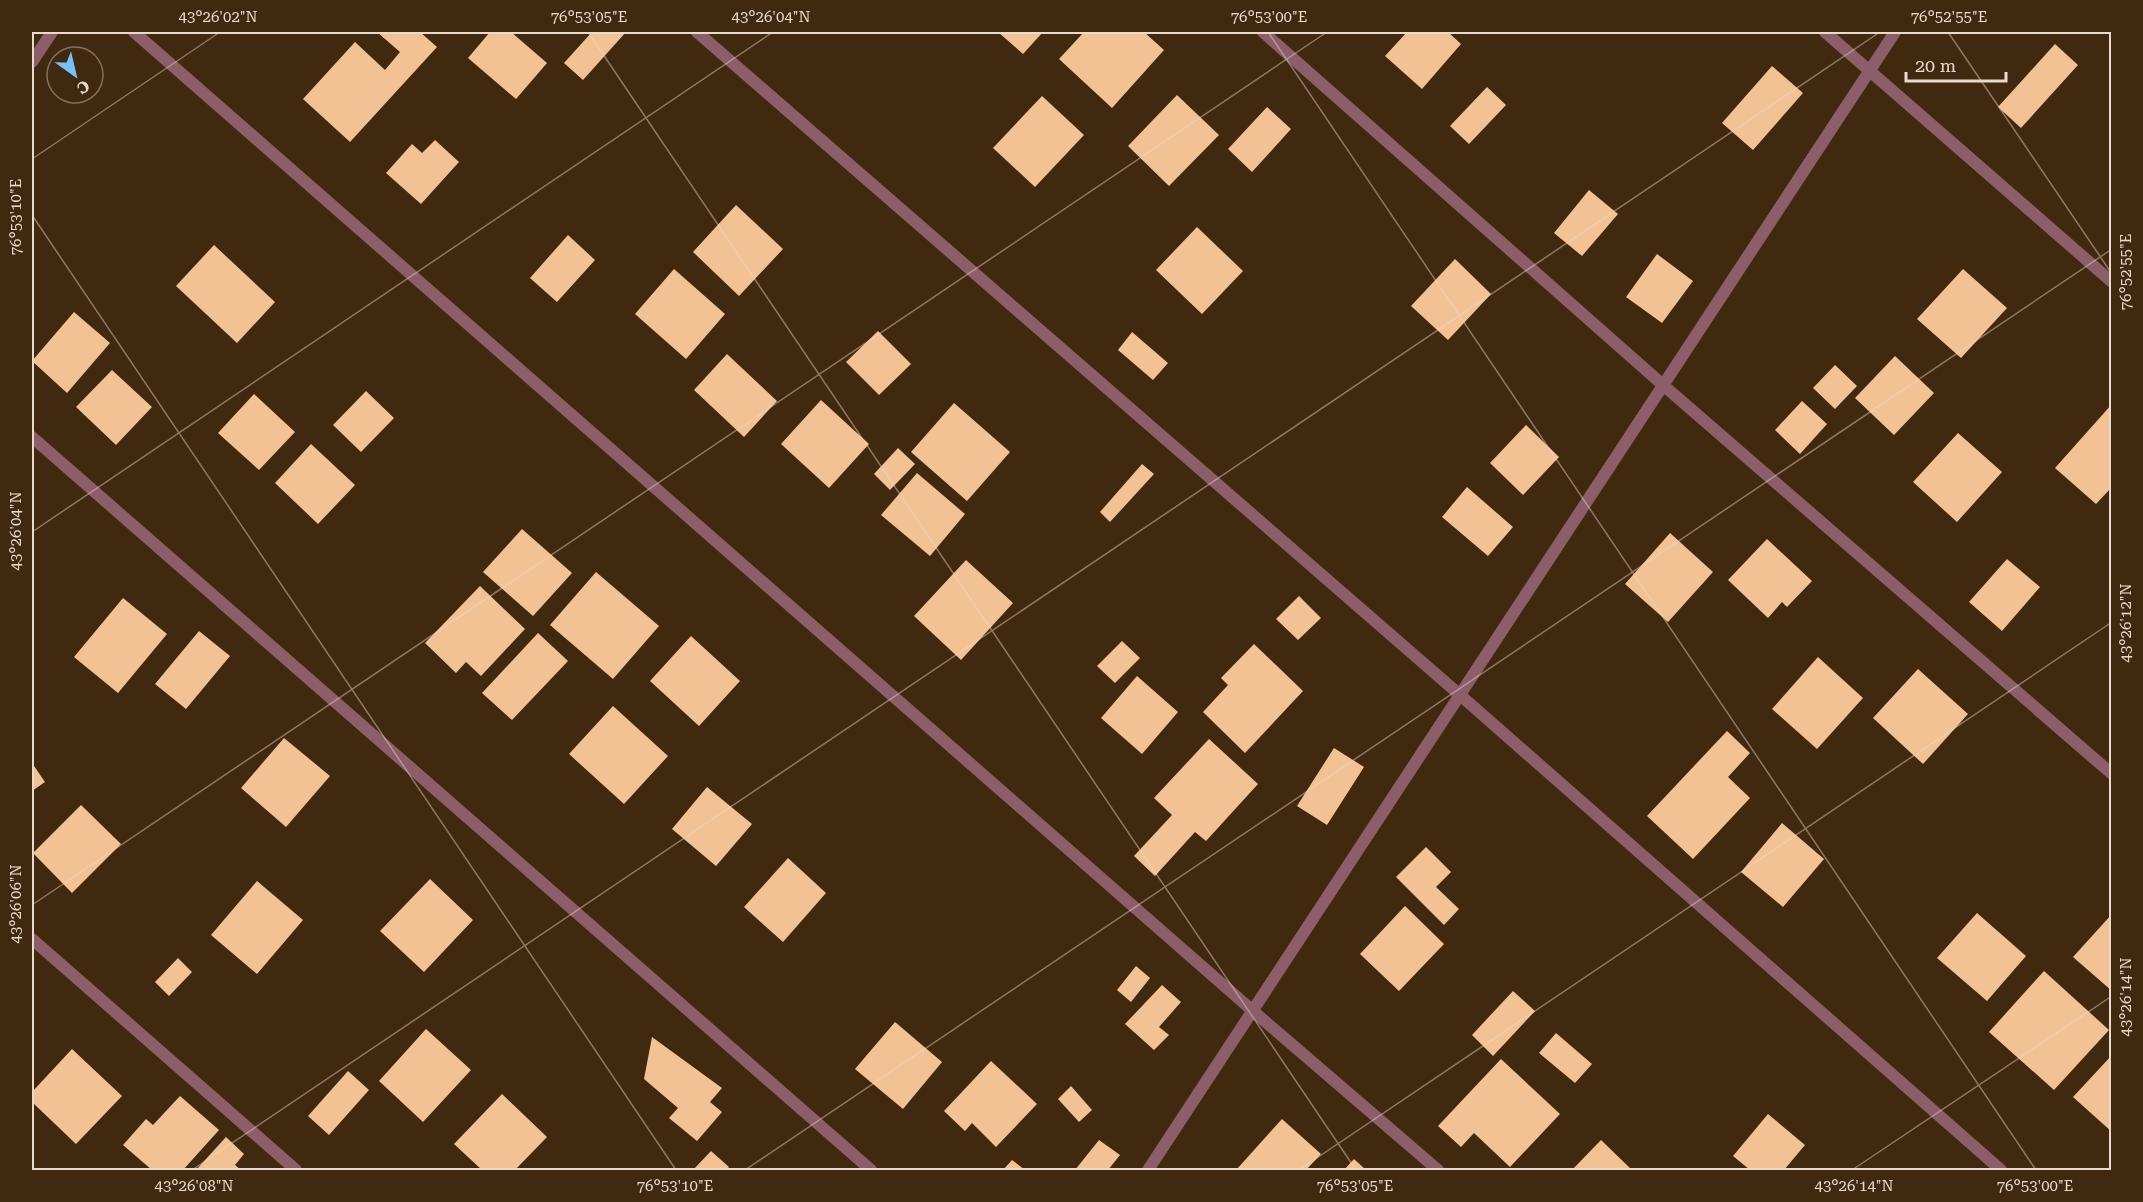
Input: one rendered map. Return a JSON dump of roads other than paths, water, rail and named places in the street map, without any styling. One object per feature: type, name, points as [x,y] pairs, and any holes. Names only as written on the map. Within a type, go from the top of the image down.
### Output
[{"type":"street","points":[[32,62],[52,32]]},
{"type":"street","points":[[134,32],[1253,1011],[1438,1170]]},
{"type":"street","points":[[697,32],[1460,695],[2001,1170]]},
{"type":"street","points":[[1263,32],[1663,385],[2112,774]]},
{"type":"street","points":[[1825,32],[2112,282]]},
{"type":"street","points":[[1148,1170],[1895,32]]},
{"type":"street","points":[[32,437],[872,1170]]},
{"type":"street","points":[[32,939],[296,1170]]}]
